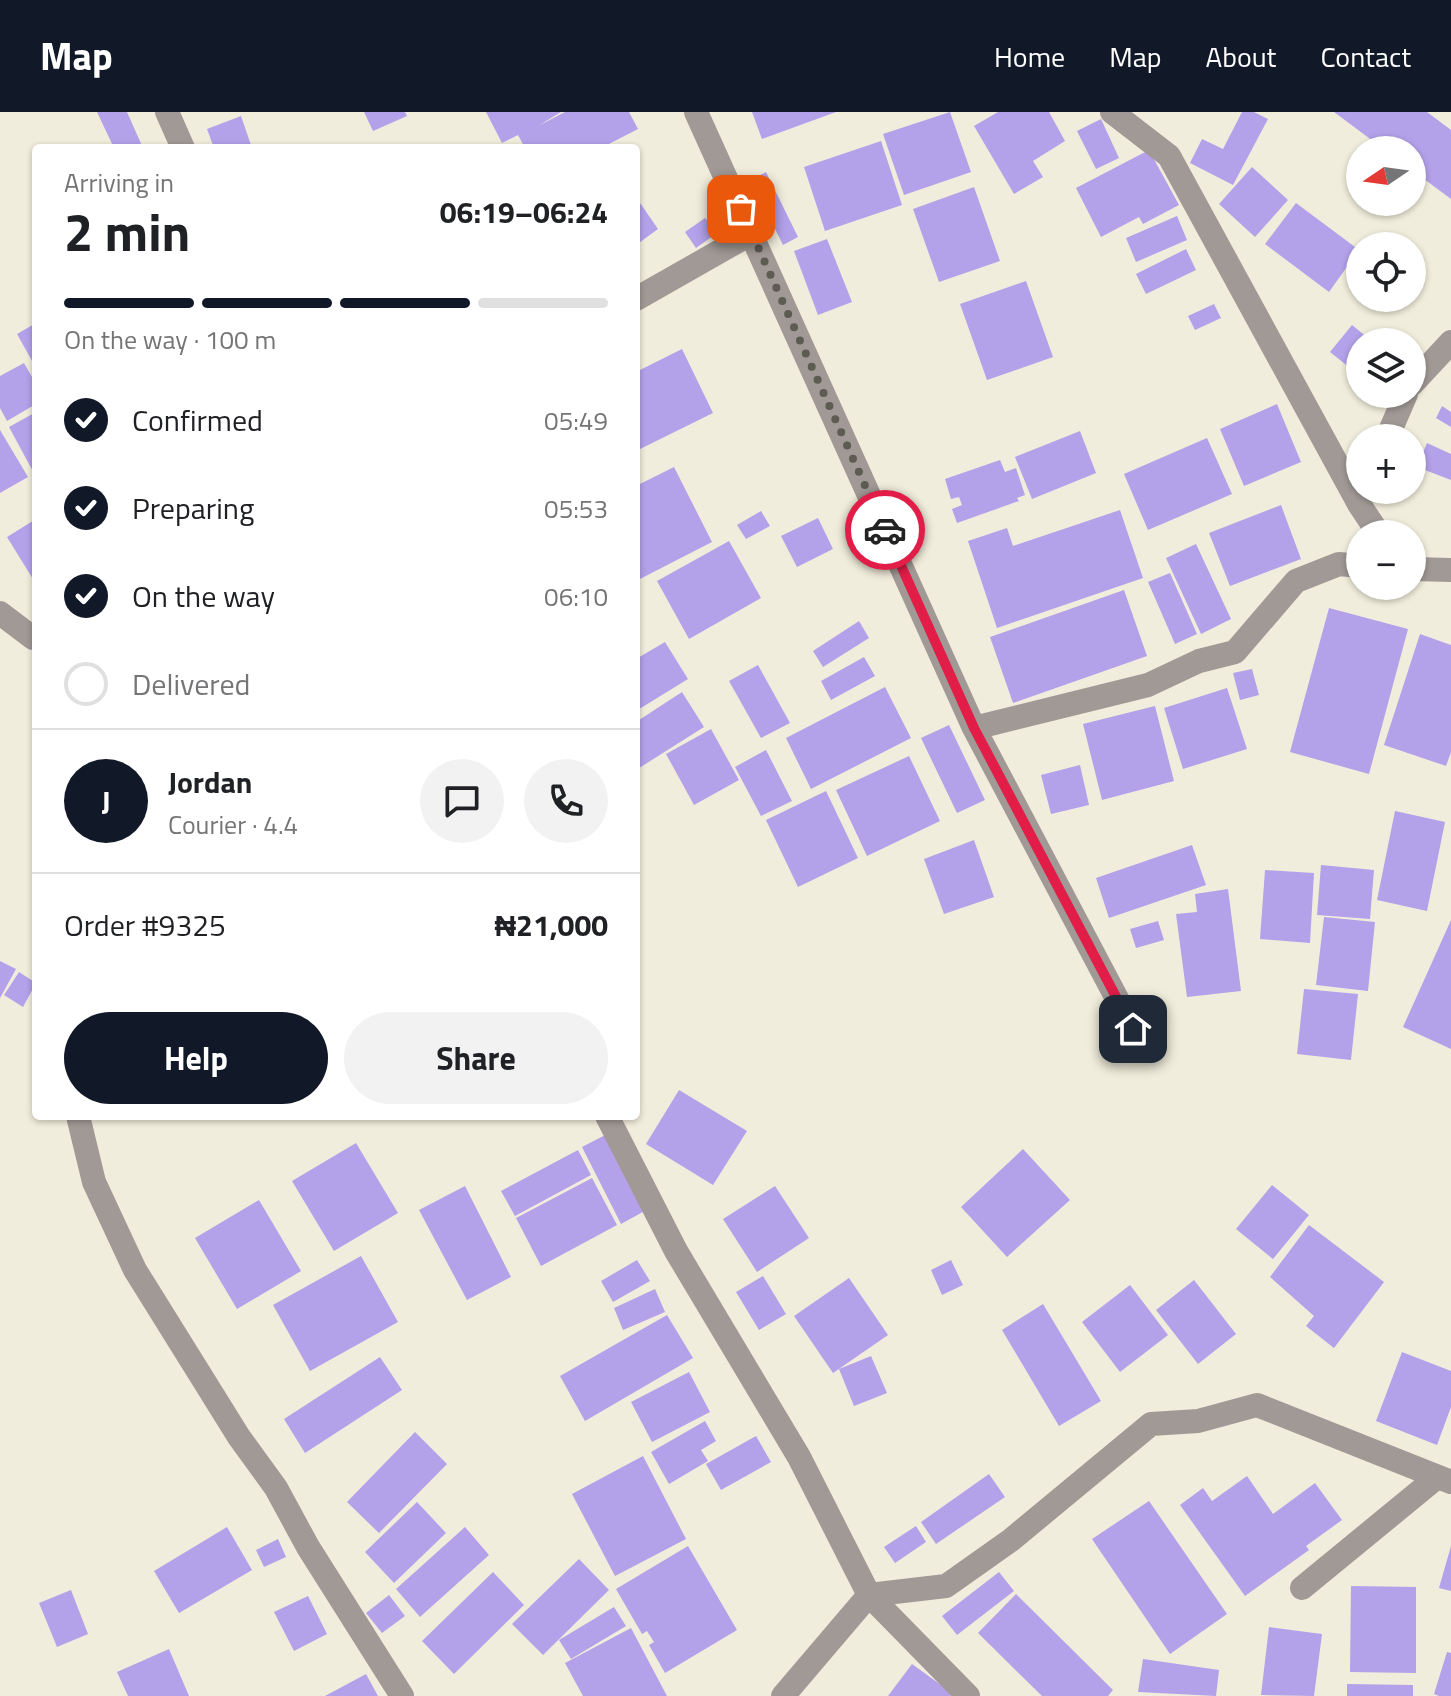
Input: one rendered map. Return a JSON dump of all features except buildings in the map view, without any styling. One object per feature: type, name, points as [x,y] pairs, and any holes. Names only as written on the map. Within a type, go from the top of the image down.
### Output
[{"type":"street","points":[[167,112],[181,144]]},
{"type":"street","points":[[696,112],[974,728],[1133,1029]]},
{"type":"street","points":[[1112,112],[1169,156],[1346,469]]},
{"type":"street","points":[[640,297],[752,233]]},
{"type":"street","points":[[1426,369],[1451,342]]},
{"type":"street","points":[[974,728],[1148,685],[1199,661],[1235,652],[1296,581],[1339,564],[1346,565]]},
{"type":"street","points":[[1426,569],[1451,570]]},
{"type":"street","points":[[0,613],[32,637]]},
{"type":"street","points":[[79,1120],[94,1182],[135,1270],[239,1437],[276,1488],[308,1547],[402,1696]]},
{"type":"street","points":[[609,1120],[676,1251],[799,1457],[869,1595],[968,1696]]},
{"type":"street","points":[[783,1696],[869,1595],[946,1586],[1011,1540],[1151,1424],[1198,1421],[1257,1405],[1443,1480]]},
{"type":"street","points":[[1302,1588],[1443,1480]]},
{"type":"way so far","points":[[741,209],[885,530]]},
{"type":"route","points":[[885,530],[974,728],[1133,1029]]}]
